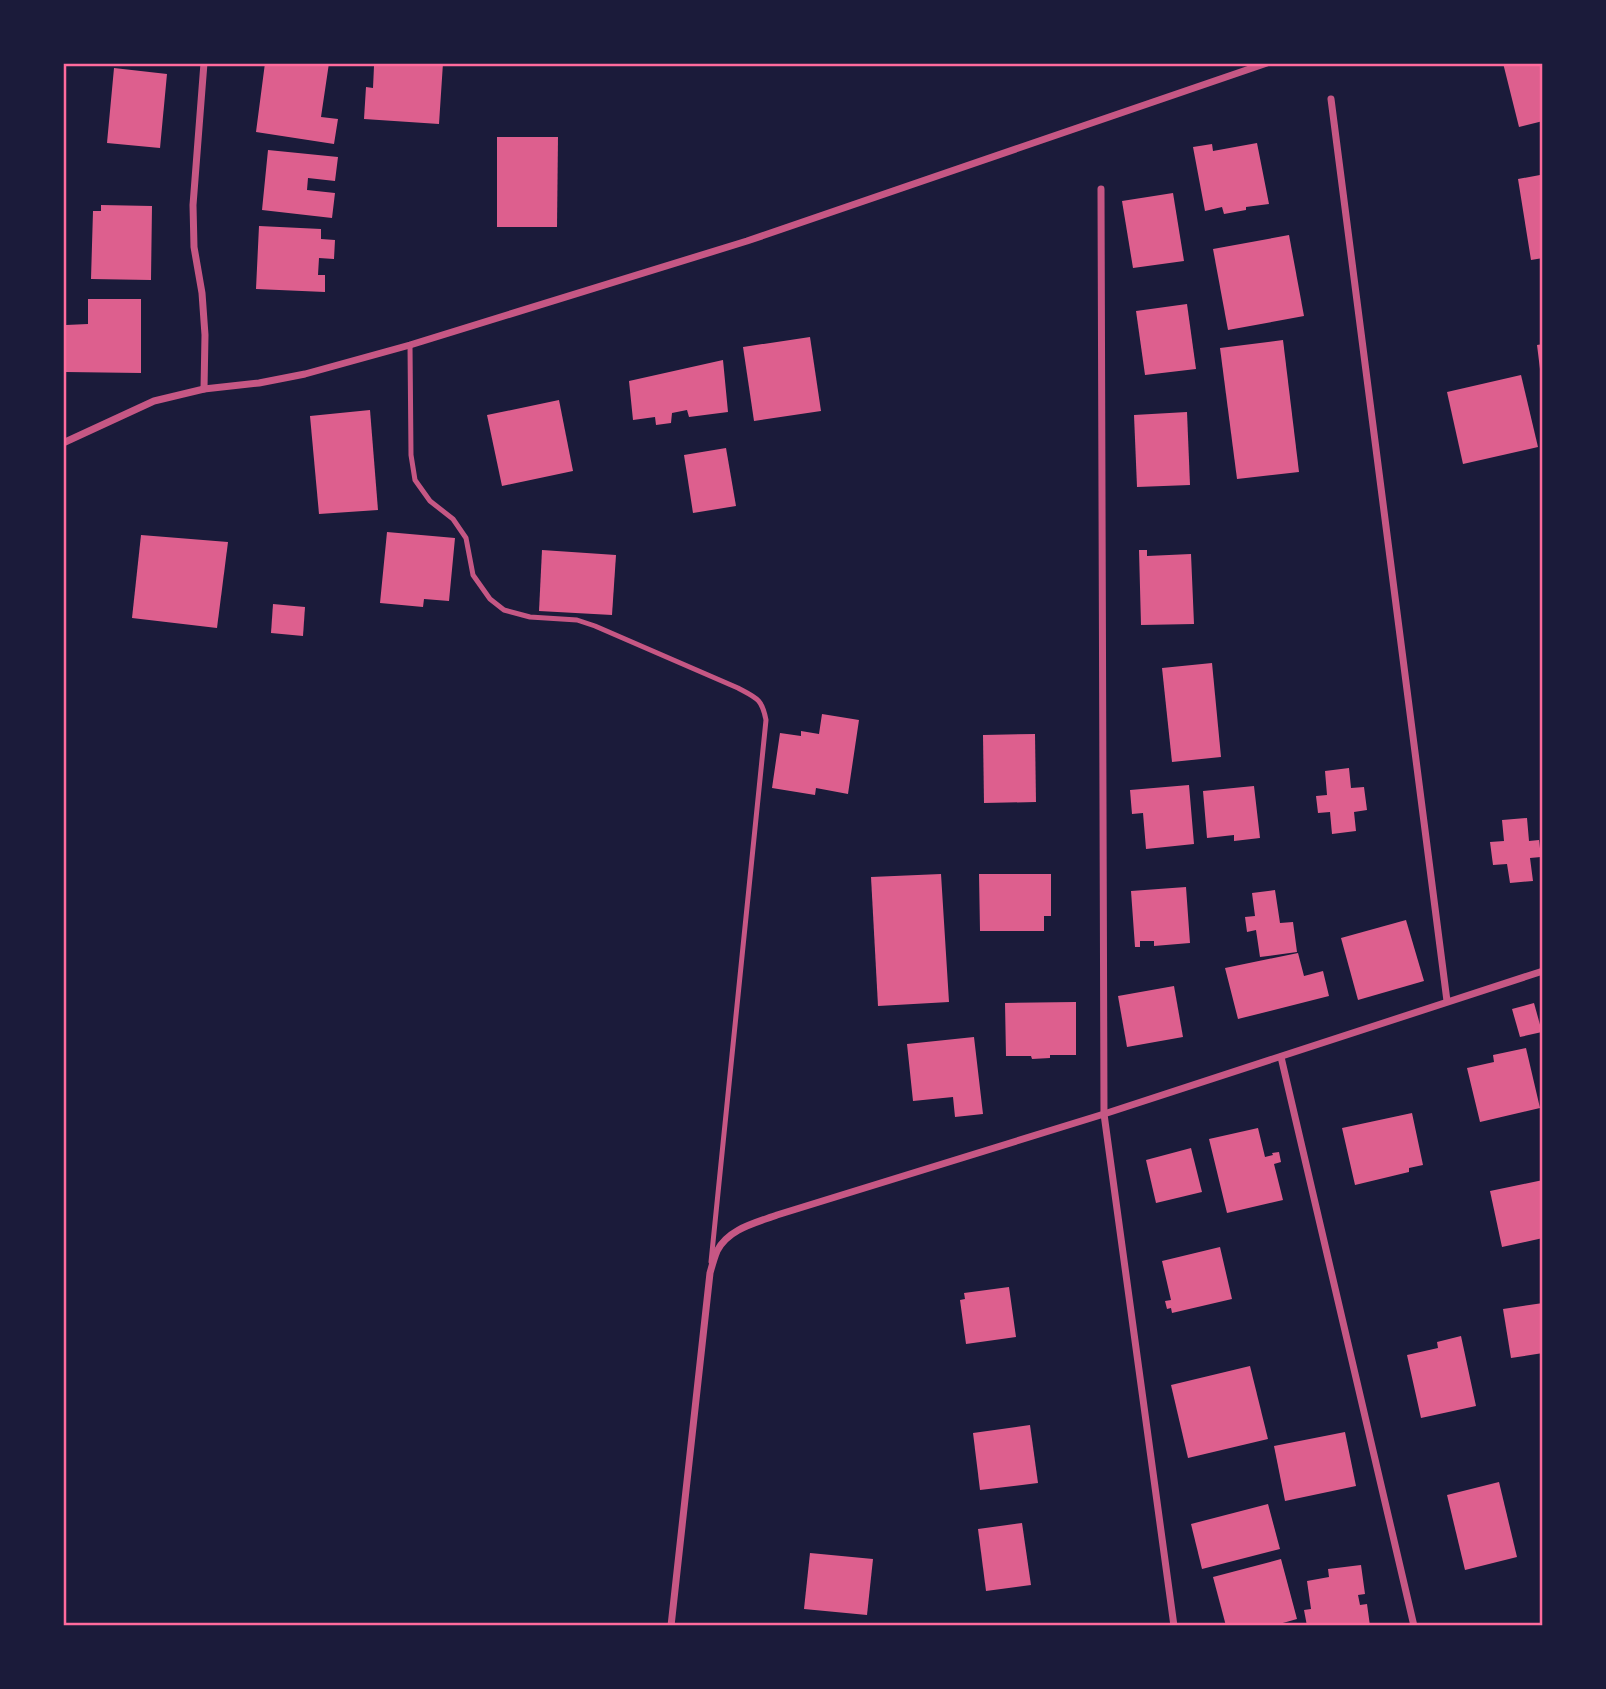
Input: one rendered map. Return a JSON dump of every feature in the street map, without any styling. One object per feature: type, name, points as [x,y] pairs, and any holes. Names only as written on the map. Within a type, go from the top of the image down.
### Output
[{"type":"street","points":[[204,63],[193,205],[194,247],[205,335],[204,389]]},
{"type":"street","points":[[63,443],[154,401],[204,389],[259,383],[304,374],[410,345],[747,241],[1267,63]]},
{"type":"street","points":[[1331,99],[1447,1001]]},
{"type":"street","points":[[1101,188],[1104,1114],[1174,1626]]},
{"type":"street","points":[[671,1626],[710,1273],[718,1250],[731,1234],[752,1224],[1104,1114],[1543,971]]},
{"type":"street","points":[[1281,1057],[1414,1626]]},
{"type":"lane","points":[[410,345],[411,454],[415,480],[430,501],[453,519],[466,538],[473,575],[490,599],[504,610],[530,617],[577,620],[595,626],[759,698],[764,708],[766,720],[710,1273]]},
{"type":"building","points":[[265,63],[329,63],[321,117],[338,119],[334,144],[256,132]]},
{"type":"building","points":[[382,63],[443,63],[439,124],[364,119],[366,87],[373,88],[374,66],[382,66]]},
{"type":"building","points":[[1503,63],[1543,63],[1543,121],[1519,127]]},
{"type":"building","points":[[114,68],[167,74],[160,148],[107,143]]},
{"type":"building","points":[[497,137],[558,137],[557,227],[497,227]]},
{"type":"building","points":[[1257,143],[1269,204],[1224,214],[1222,207],[1205,211],[1193,147],[1212,144],[1213,151]]},
{"type":"building","points":[[268,150],[338,157],[335,181],[308,178],[307,190],[335,193],[332,218],[262,210]]},
{"type":"building","points":[[1540,175],[1541,183],[1543,182],[1543,258],[1531,260],[1518,179]]},
{"type":"building","points":[[1173,193],[1184,261],[1133,268],[1122,201]]},
{"type":"building","points":[[101,205],[152,206],[151,280],[91,279],[93,211],[101,211]]},
{"type":"building","points":[[259,226],[321,229],[321,239],[335,240],[334,259],[319,258],[318,275],[325,275],[325,292],[256,289]]},
{"type":"building","points":[[1289,235],[1304,316],[1228,330],[1213,249]]},
{"type":"building","points":[[88,299],[141,299],[141,373],[66,372],[66,325],[88,324]]},
{"type":"building","points":[[1187,304],[1196,369],[1145,375],[1136,311]]},
{"type":"building","points":[[810,337],[821,411],[754,421],[743,347]]},
{"type":"building","points":[[1283,340],[1299,472],[1237,479],[1220,348]]},
{"type":"building","points":[[1543,344],[1543,376],[1541,377],[1537,345]]},
{"type":"building","points":[[723,360],[728,412],[689,417],[687,410],[672,413],[671,423],[656,425],[655,417],[633,420],[629,381]]},
{"type":"building","points":[[1521,375],[1538,447],[1463,464],[1447,392]]},
{"type":"building","points":[[559,400],[573,471],[502,486],[487,415]]},
{"type":"building","points":[[370,410],[378,510],[319,514],[310,416]]},
{"type":"building","points":[[1187,412],[1190,485],[1137,487],[1134,415]]},
{"type":"building","points":[[726,448],[736,506],[693,513],[684,455]]},
{"type":"building","points":[[387,532],[455,538],[449,601],[424,599],[423,607],[380,603]]},
{"type":"building","points":[[141,535],[228,542],[217,628],[132,618]]},
{"type":"building","points":[[542,550],[616,555],[612,615],[539,611]]},
{"type":"building","points":[[1139,550],[1147,550],[1147,556],[1191,554],[1194,624],[1141,625]]},
{"type":"building","points":[[273,604],[305,607],[303,636],[271,633]]},
{"type":"building","points":[[1212,663],[1221,757],[1172,762],[1162,668]]},
{"type":"building","points":[[822,714],[859,720],[848,794],[816,788],[815,795],[772,788],[780,733],[801,736],[801,731],[819,734]]},
{"type":"building","points":[[1035,734],[1036,802],[984,803],[983,735]]},
{"type":"building","points":[[1349,768],[1351,788],[1364,787],[1367,810],[1354,812],[1356,831],[1332,834],[1330,812],[1318,813],[1316,796],[1327,795],[1325,771]]},
{"type":"building","points":[[1189,785],[1194,844],[1146,849],[1143,813],[1132,814],[1130,790]]},
{"type":"building","points":[[1254,786],[1260,838],[1234,841],[1234,835],[1207,838],[1203,791]]},
{"type":"building","points":[[1527,818],[1529,841],[1539,840],[1541,857],[1530,858],[1533,881],[1510,883],[1507,864],[1493,865],[1490,842],[1504,841],[1502,820]]},
{"type":"building","points":[[941,874],[949,1002],[878,1006],[871,877]]},
{"type":"building","points":[[979,874],[1051,874],[1051,916],[1044,916],[1044,931],[980,931]]},
{"type":"building","points":[[1186,887],[1190,943],[1154,946],[1154,941],[1140,941],[1140,947],[1135,947],[1131,891]]},
{"type":"building","points":[[1275,890],[1280,923],[1293,922],[1297,952],[1260,957],[1256,930],[1247,932],[1245,917],[1255,916],[1252,893]]},
{"type":"building","points":[[1406,920],[1424,981],[1358,1000],[1341,938]]},
{"type":"building","points":[[1298,953],[1304,976],[1323,971],[1329,996],[1238,1019],[1225,968]]},
{"type":"building","points":[[1174,986],[1183,1037],[1127,1047],[1118,996]]},
{"type":"building","points":[[1076,1002],[1076,1055],[1050,1055],[1050,1058],[1032,1059],[1031,1056],[1006,1056],[1005,1003]]},
{"type":"building","points":[[1534,1003],[1542,1032],[1520,1037],[1512,1009]]},
{"type":"building","points":[[974,1037],[983,1114],[955,1117],[953,1097],[913,1101],[907,1044]]},
{"type":"building","points":[[1526,1048],[1540,1108],[1480,1122],[1467,1068],[1494,1062],[1493,1055]]},
{"type":"building","points":[[1412,1113],[1423,1165],[1409,1168],[1409,1172],[1355,1185],[1342,1128]]},
{"type":"building","points":[[1258,1128],[1265,1157],[1279,1152],[1281,1162],[1274,1164],[1283,1200],[1227,1213],[1209,1139]]},
{"type":"building","points":[[1191,1148],[1202,1192],[1156,1203],[1146,1160]]},
{"type":"building","points":[[1543,1180],[1543,1238],[1502,1247],[1490,1191]]},
{"type":"building","points":[[1220,1247],[1232,1299],[1172,1313],[1171,1308],[1167,1309],[1165,1301],[1171,1300],[1162,1261]]},
{"type":"building","points":[[1009,1287],[1016,1337],[966,1344],[960,1300],[965,1299],[964,1293]]},
{"type":"building","points":[[1543,1303],[1543,1353],[1511,1358],[1503,1309]]},
{"type":"building","points":[[1461,1336],[1476,1406],[1421,1418],[1407,1355],[1438,1348],[1437,1342]]},
{"type":"building","points":[[1250,1366],[1268,1439],[1188,1458],[1171,1385]]},
{"type":"building","points":[[1030,1425],[1038,1483],[980,1490],[973,1433]]},
{"type":"building","points":[[1345,1432],[1356,1486],[1285,1501],[1274,1446]]},
{"type":"building","points":[[1499,1482],[1517,1557],[1465,1570],[1447,1495]]},
{"type":"building","points":[[1268,1504],[1280,1549],[1202,1569],[1191,1524]]},
{"type":"building","points":[[1022,1523],[1031,1585],[986,1591],[978,1529]]},
{"type":"building","points":[[810,1553],[873,1559],[867,1615],[804,1609]]},
{"type":"building","points":[[1281,1559],[1297,1619],[1272,1626],[1226,1626],[1213,1577]]},
{"type":"building","points":[[1361,1565],[1365,1594],[1358,1595],[1360,1605],[1367,1604],[1370,1626],[1307,1626],[1304,1610],[1311,1609],[1307,1581],[1329,1577],[1328,1569]]}]
